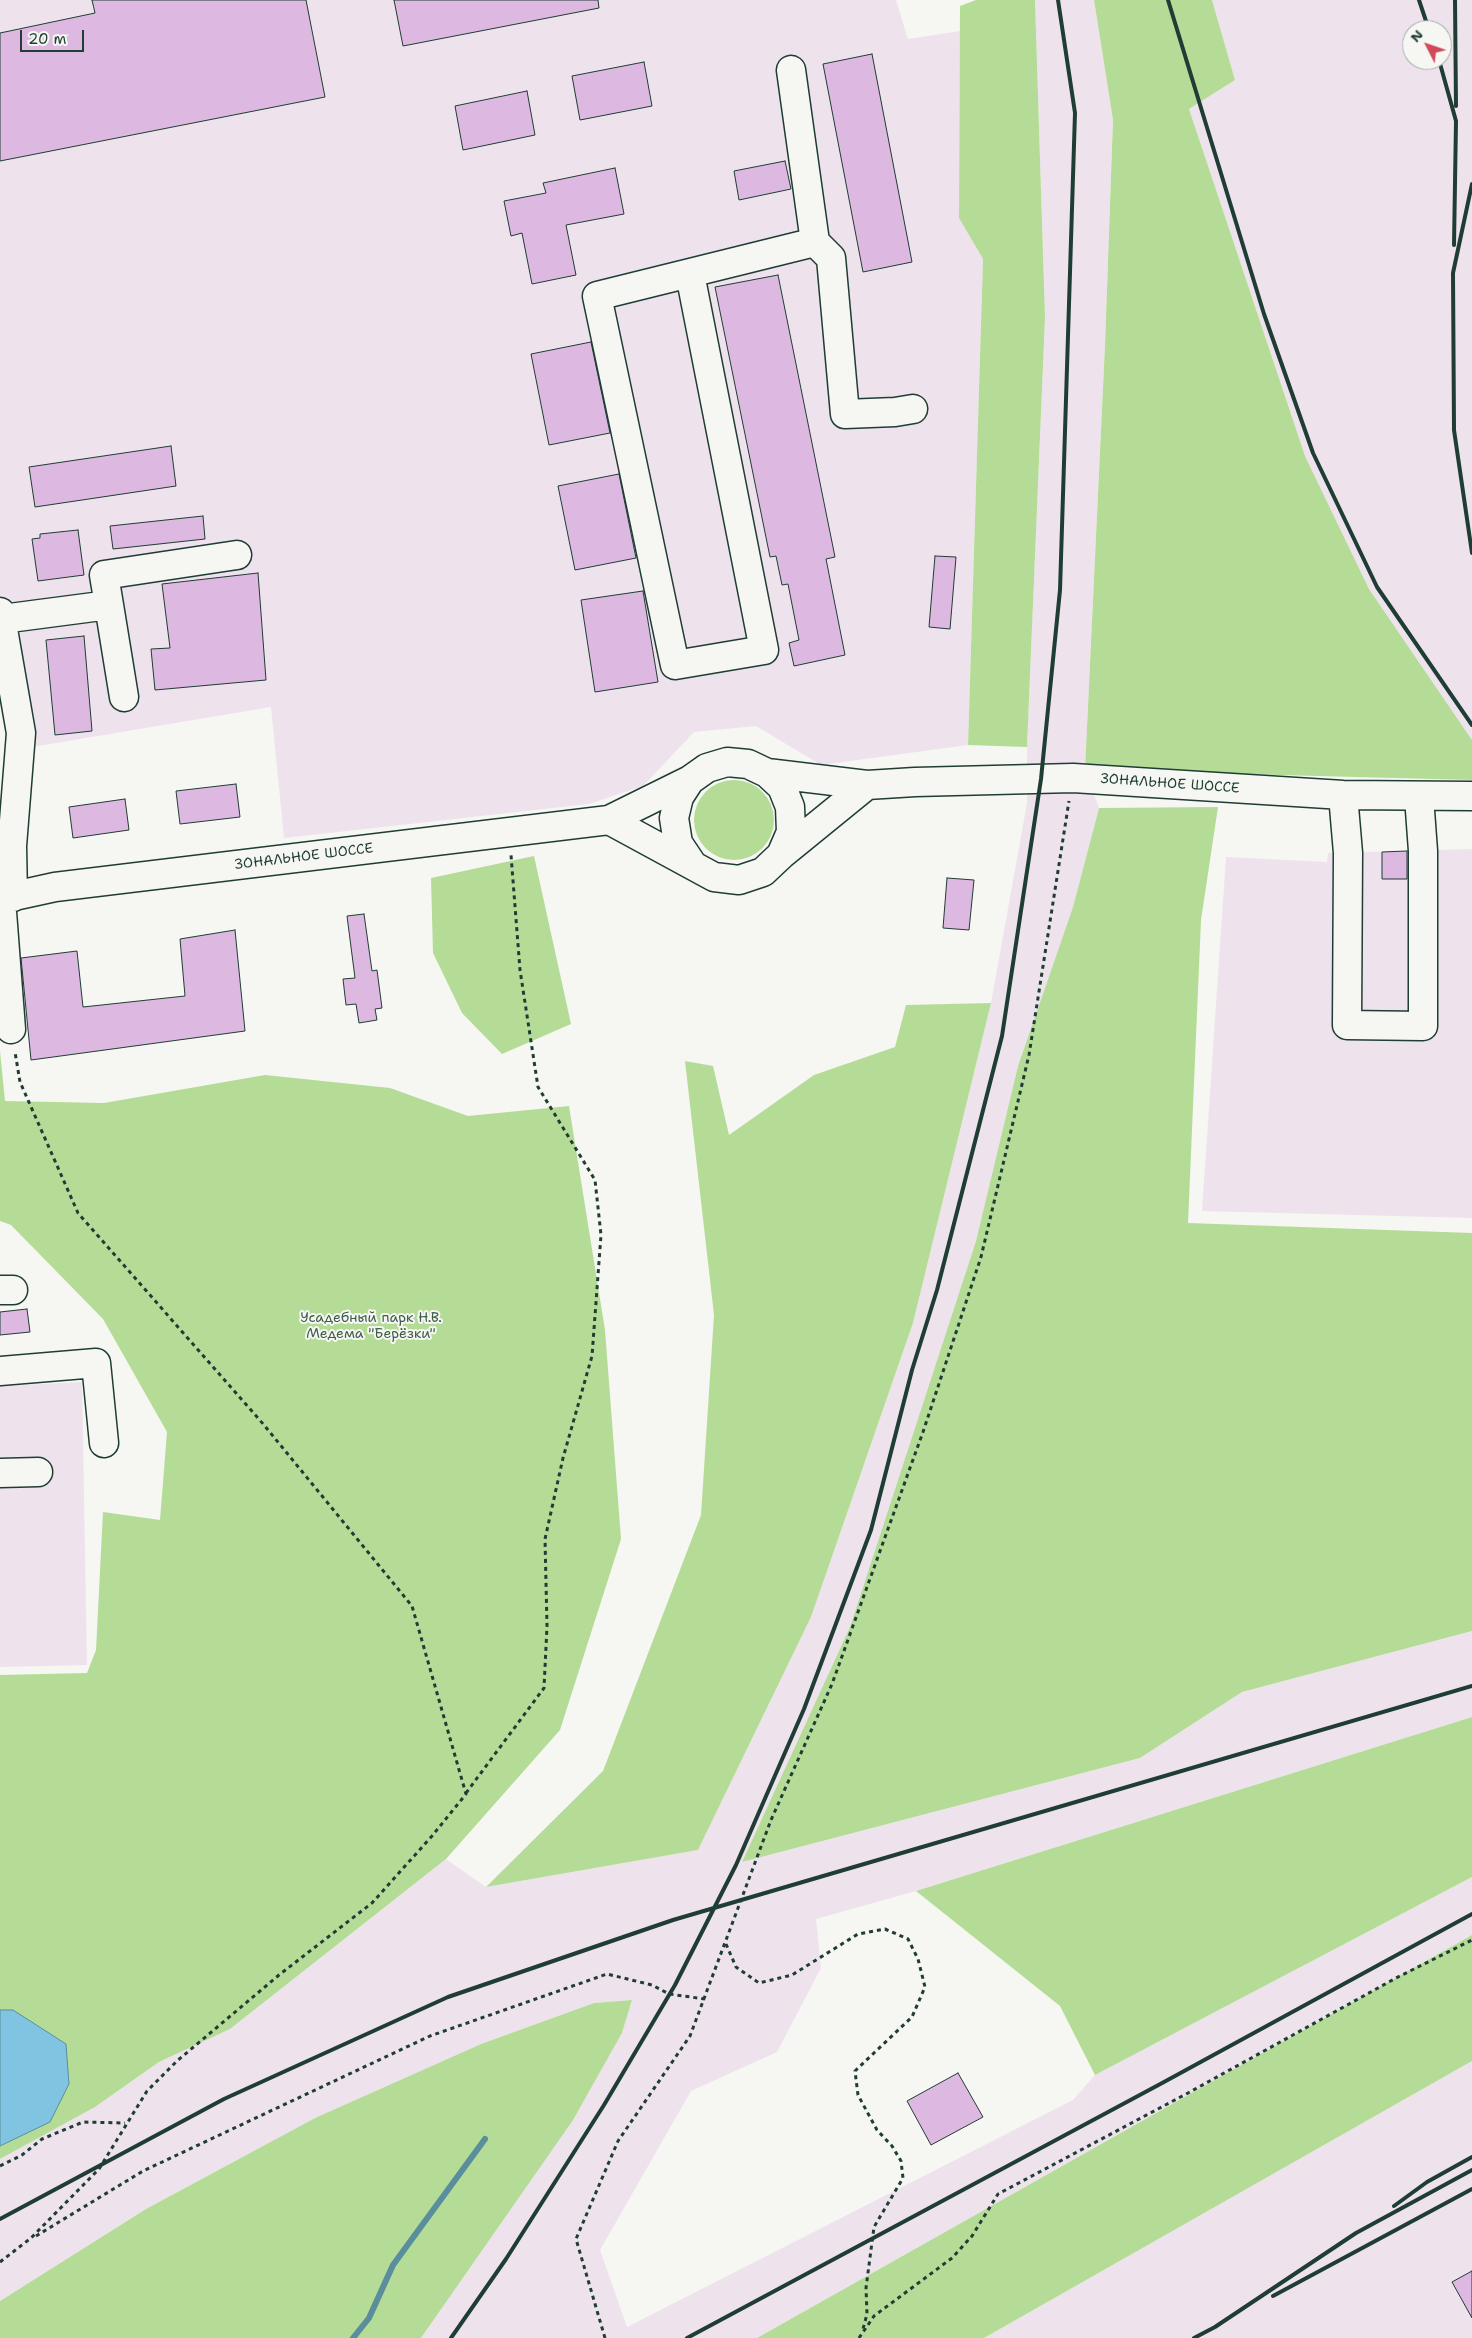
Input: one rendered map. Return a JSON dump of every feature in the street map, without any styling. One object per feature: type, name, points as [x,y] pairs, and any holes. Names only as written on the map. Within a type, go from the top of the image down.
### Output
[{"type":"street","points":[[791,70],[815,242],[831,258],[845,414],[895,412],[913,409]]},
{"type":"street","points":[[690,274],[764,650],[675,665],[597,296],[815,242]]},
{"type":"street","points":[[124,697],[104,575],[237,555]]},
{"type":"street","points":[[11,1029],[5,898],[12,846],[20,733],[4,649],[1,616],[109,605]]},
{"type":"street","name":"ЗОНАЛЬНОЕ ШОССЕ","points":[[5,898],[55,887],[609,820],[690,780],[707,768],[728,762],[748,764],[767,773],[867,785],[1073,778],[1343,795],[1472,796]]},
{"type":"street","name":"ЗОНАЛЬНОЕ ШОССЕ","points":[[767,773],[782,788],[790,806],[791,832],[781,855]]},
{"type":"street","name":"ЗОНАЛЬНОЕ ШОССЕ","points":[[690,780],[678,798],[674,818],[678,843],[692,864]]},
{"type":"street","name":"ЗОНАЛЬНОЕ ШОССЕ","points":[[609,820],[714,877],[739,880],[763,872],[867,785]]},
{"type":"street","points":[[1343,795],[1348,853],[1347,1025],[1423,1026],[1423,851],[1419,797]]},
{"type":"street","points":[[0,1371],[96,1363],[104,1443]]},
{"type":"street","points":[[0,1473],[38,1472]]},
{"type":"path","points":[[605,2338],[576,2239],[618,2141],[690,2036],[771,1820],[832,1684],[923,1432],[981,1257],[1029,1055],[1073,778]]},
{"type":"path","points":[[31,2238],[99,2169],[125,2123],[147,2091],[177,2061],[279,1974],[372,1903],[432,1836],[466,1794],[544,1688],[547,1626],[544,1539],[563,1458],[592,1356],[601,1234],[595,1180],[538,1087],[520,970],[511,853]]},
{"type":"path","points":[[11,1029],[20,1082],[78,1212],[264,1425],[412,1606],[466,1794]]},
{"type":"path","points":[[726,1943],[736,1967],[759,1983],[792,1975],[858,1934],[884,1929],[908,1939],[918,1959],[925,1987],[912,2017],[855,2071],[858,2095],[876,2130],[892,2146],[901,2161],[904,2178],[874,2227],[866,2288],[867,2314],[862,2333]]},
{"type":"path","points":[[859,2338],[874,2316],[952,2258],[972,2236],[998,2194],[1188,2093],[1396,1978],[1472,1940]]},
{"type":"path","points":[[0,2262],[31,2238],[144,2171],[430,2036],[607,1974],[652,1985],[669,1994],[705,1998]]},
{"type":"path","points":[[0,2166],[22,2155],[42,2139],[83,2122],[125,2123]]},
{"type":"shaded area","points":[[0,0],[896,0],[908,39],[960,31],[959,217],[983,259],[968,745],[821,765],[756,726],[694,732],[643,786],[589,804],[284,838],[271,707],[38,746],[10,736],[0,690]]},
{"type":"shaded area","points":[[1035,0],[1094,0],[1113,120],[1105,345],[1085,770],[1099,808],[1073,907],[1018,1066],[976,1241],[850,1627],[742,1862],[1140,1758],[1242,1692],[1472,1631],[1472,1717],[916,1891],[816,1919],[821,1968],[777,2052],[691,2091],[600,2250],[627,2327],[1073,2100],[1095,2075],[1472,1877],[1472,1935],[757,2338],[421,2338],[573,2119],[622,2033],[632,2000],[594,2003],[481,2044],[315,2118],[146,2209],[0,2301],[0,2159],[95,2107],[159,2062],[230,2029],[446,1859],[486,1887],[698,1850],[811,1617],[913,1323],[991,1003],[1027,803],[1027,747],[1045,317]]},
{"type":"shaded area","points":[[1212,0],[1472,0],[1472,740],[1369,589],[1305,456],[1189,109],[1235,80]]},
{"type":"shaded area","points":[[1472,849],[1472,1218],[1202,1211],[1226,857],[1327,862],[1328,853]]},
{"type":"shaded area","points":[[82,1382],[87,1665],[0,1667],[0,1386]]},
{"type":"shaded area","points":[[1472,2061],[1472,2338],[984,2338]]},
{"type":"green space","points":[[976,0],[1035,0],[1045,317],[1027,747],[968,745],[983,259],[959,218],[960,6]]},
{"type":"green space","points":[[1094,0],[1212,0],[1235,80],[1189,109],[1305,456],[1369,589],[1472,740],[1472,780],[1085,770],[1105,345],[1113,120]]},
{"type":"green space","points":[[734,780],[749,783],[762,792],[771,805],[774,820],[771,835],[762,848],[749,857],[734,860],[719,857],[706,848],[697,835],[694,820],[697,805],[706,792],[719,783]]},
{"type":"green space","points":[[1218,807],[1201,920],[1188,1223],[1472,1233],[1472,1631],[1242,1692],[1140,1758],[742,1862],[850,1627],[976,1241],[1018,1066],[1073,907],[1099,808]]},
{"type":"green space","points":[[534,856],[571,1024],[502,1054],[462,1013],[433,953],[431,878]]},
{"type":"green space","points":[[991,1003],[913,1323],[811,1617],[698,1850],[486,1887],[603,1771],[701,1515],[714,1315],[685,1061],[713,1066],[729,1135],[814,1075],[895,1047],[906,1005]]},
{"type":"green space","name":"Усадебный парк Н.В. Медема \"Берёзки\"","points":[[0,1051],[5,1101],[104,1103],[265,1075],[390,1088],[468,1116],[569,1106],[605,1330],[621,1539],[560,1730],[446,1859],[230,2029],[159,2062],[95,2107],[0,2159],[0,2146],[49,2122],[13,2010],[0,2010],[0,1675],[87,1673],[96,1650],[103,1512],[160,1520],[167,1432],[103,1319],[11,1225],[0,1221]]},
{"type":"green space","points":[[1472,1717],[1472,1877],[1095,2075],[1060,2006],[916,1891]]},
{"type":"green space","points":[[1472,1935],[1472,2061],[984,2338],[757,2338]]},
{"type":"green space","points":[[632,2000],[622,2033],[573,2120],[421,2338],[0,2338],[0,2301],[146,2209],[315,2118],[481,2044],[594,2003]]},
{"type":"water","points":[[0,2010],[13,2010],[66,2044],[69,2084],[50,2122],[0,2146]]},
{"type":"building","points":[[92,0],[306,0],[325,97],[0,161],[0,33],[95,13]]},
{"type":"building","points":[[394,0],[598,0],[599,8],[403,46]]},
{"type":"building","points":[[872,54],[912,262],[863,272],[823,64]]},
{"type":"building","points":[[644,62],[652,106],[580,120],[572,76]]},
{"type":"building","points":[[527,91],[535,135],[463,150],[455,106]]},
{"type":"building","points":[[785,161],[791,189],[739,200],[734,171]]},
{"type":"building","points":[[615,168],[624,214],[566,225],[576,275],[532,284],[522,233],[511,236],[504,201],[546,193],[543,183]]},
{"type":"building","points":[[778,275],[835,557],[826,559],[845,655],[794,666],[789,643],[799,640],[788,584],[782,585],[776,556],[770,557],[715,287]]},
{"type":"building","points":[[591,342],[610,433],[549,445],[531,354]]},
{"type":"building","points":[[171,446],[176,486],[35,507],[29,467]]},
{"type":"building","points":[[619,474],[636,558],[575,570],[558,486]]},
{"type":"building","points":[[203,516],[205,539],[113,549],[110,526]]},
{"type":"building","points":[[78,530],[84,575],[38,581],[32,539],[40,538],[40,534]]},
{"type":"building","points":[[935,556],[956,557],[950,629],[929,627]]},
{"type":"building","points":[[258,573],[266,680],[155,690],[151,649],[170,648],[162,584]]},
{"type":"building","points":[[643,591],[658,682],[595,692],[581,600]]},
{"type":"building","points":[[84,636],[92,731],[55,735],[46,640]]},
{"type":"building","points":[[236,784],[240,817],[180,824],[176,791]]},
{"type":"building","points":[[125,799],[129,830],[73,838],[69,807]]},
{"type":"building","points":[[1407,851],[1407,879],[1382,879],[1382,852]]},
{"type":"building","points":[[947,878],[974,880],[969,930],[943,928]]},
{"type":"building","points":[[364,914],[372,971],[377,970],[382,1008],[375,1009],[377,1020],[359,1023],[356,1004],[346,1005],[343,979],[355,978],[347,916]]},
{"type":"building","points":[[235,930],[245,1031],[31,1060],[21,958],[77,951],[83,1007],[185,996],[180,939]]},
{"type":"building","points":[[27,1309],[30,1332],[0,1335],[0,1312]]},
{"type":"building","points":[[958,2073],[983,2117],[931,2145],[907,2101]]},
{"type":"building","points":[[1472,2271],[1472,2318],[1452,2282]]},
{"type":"waterway","points":[[353,2338],[369,2318],[393,2265],[485,2139]]},
{"type":"railway","points":[[451,2338],[506,2259],[604,2105],[675,1985],[736,1865],[804,1709],[871,1530],[912,1370],[937,1290],[1002,1036],[1041,779],[1060,590],[1075,113],[1058,0]]},
{"type":"railway","points":[[1168,0],[1264,314],[1313,453],[1377,587],[1472,725]]},
{"type":"railway","points":[[1419,0],[1426,20]]},
{"type":"railway","points":[[1455,0],[1456,106]]},
{"type":"railway","points":[[1442,70],[1456,121],[1454,245]]},
{"type":"railway","points":[[1472,184],[1453,273],[1454,430],[1472,553]]},
{"type":"railway","points":[[0,2219],[224,2099],[448,1997],[673,1920],[1472,1686]]},
{"type":"railway","points":[[687,2338],[1472,1914]]},
{"type":"railway","points":[[1394,2206],[1427,2182],[1472,2157]]},
{"type":"railway","points":[[1194,2338],[1215,2327],[1356,2233],[1472,2170]]},
{"type":"railway","points":[[1273,2296],[1472,2189]]}]
